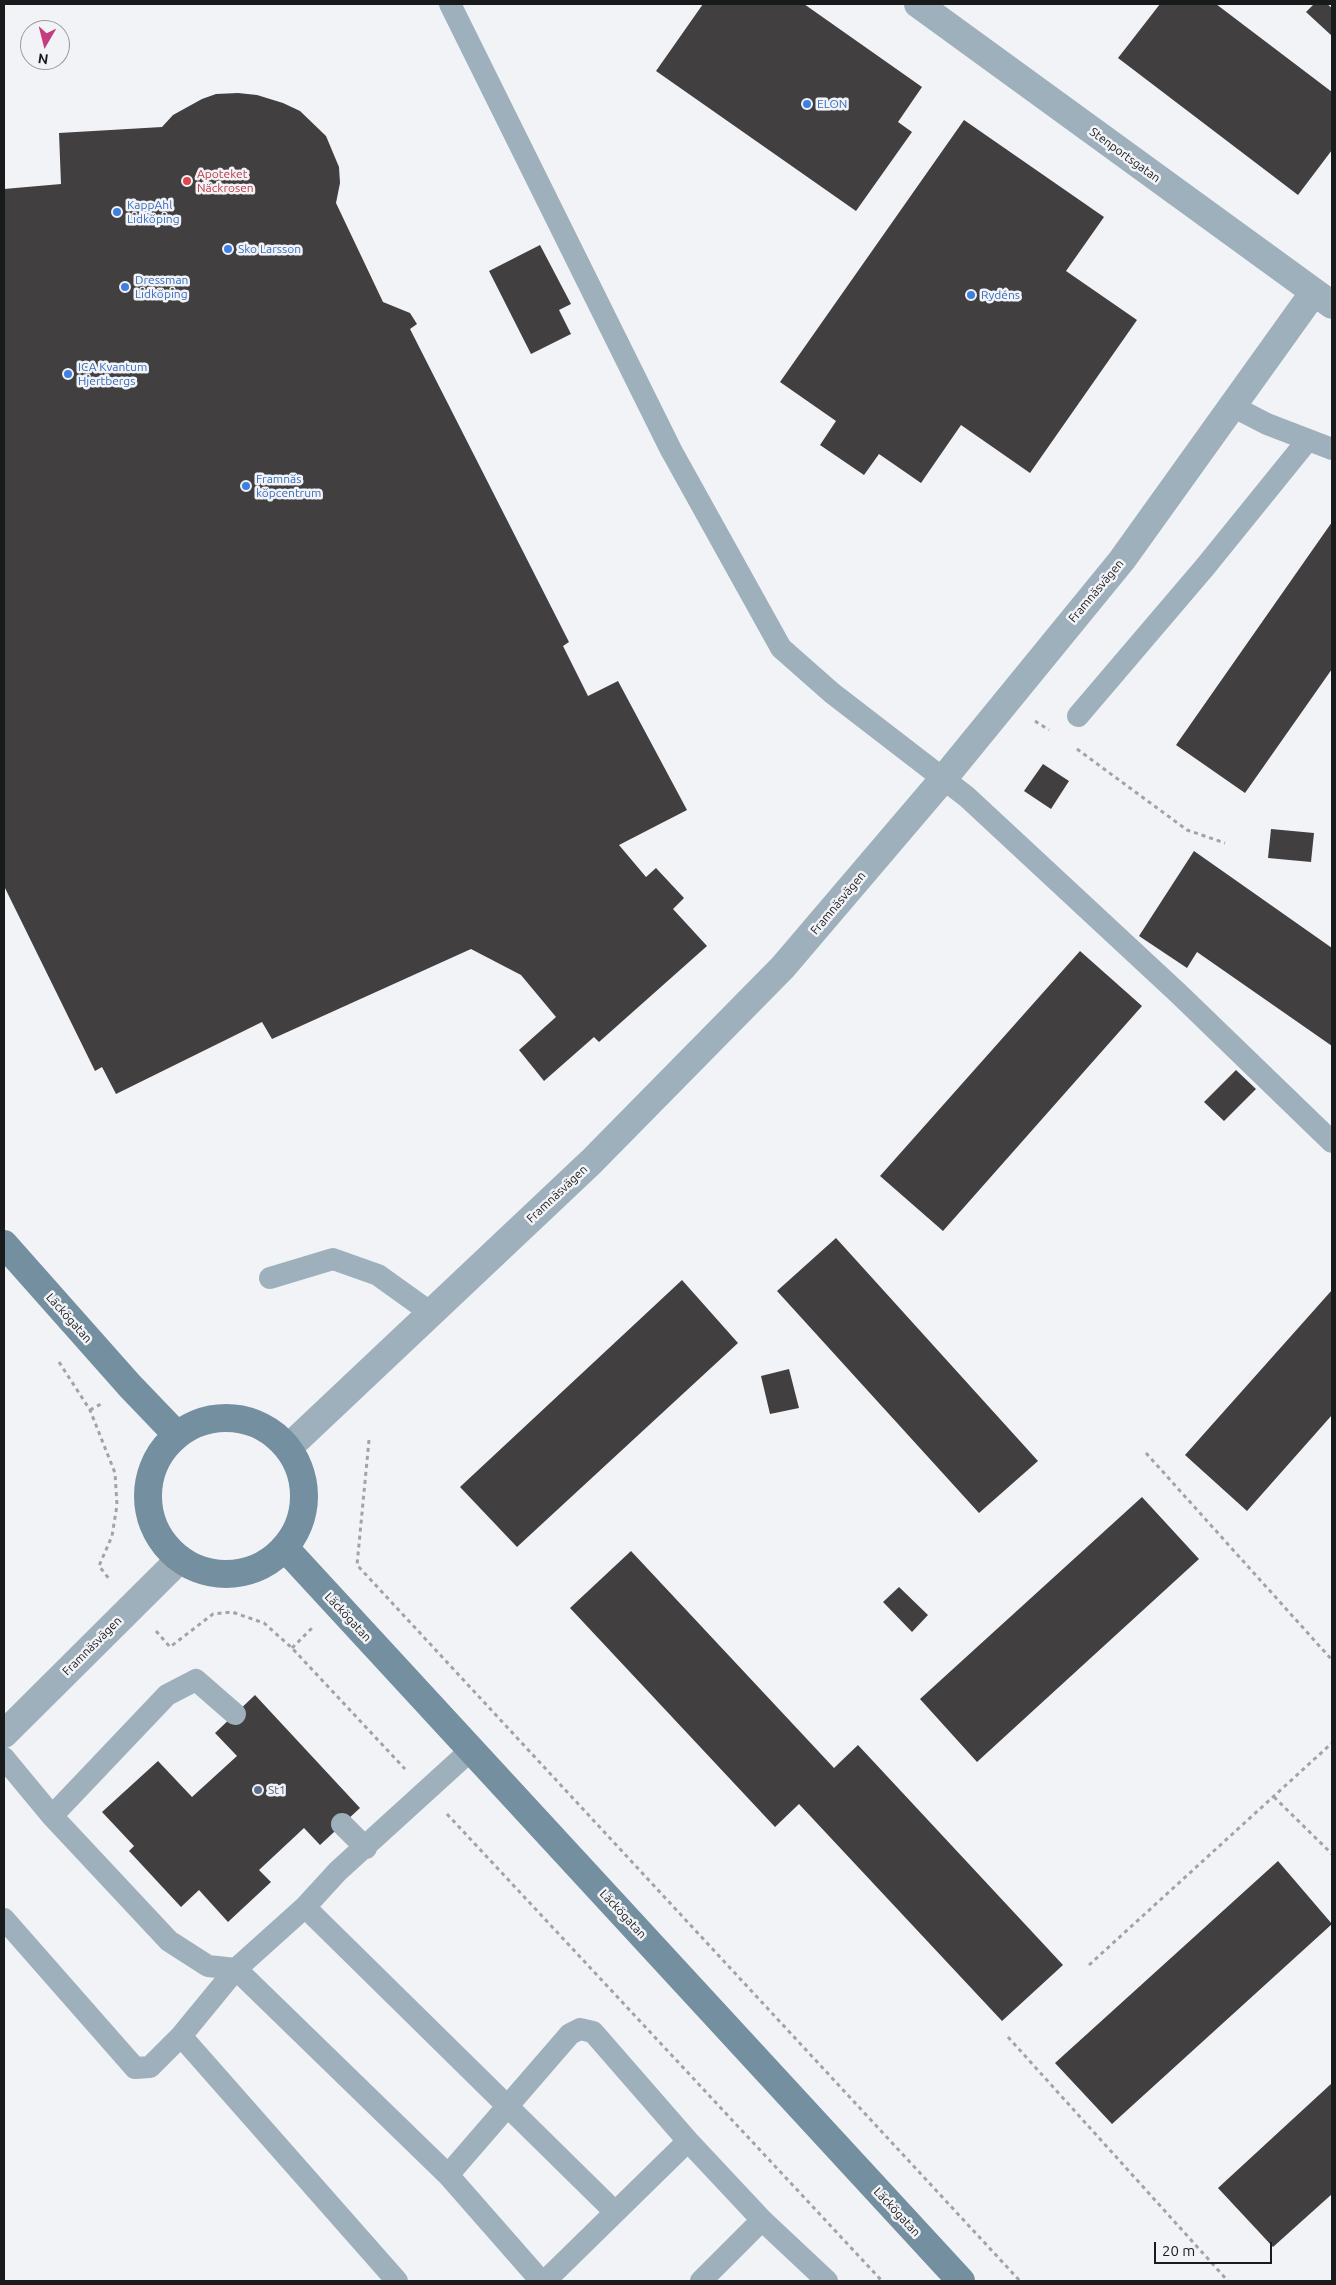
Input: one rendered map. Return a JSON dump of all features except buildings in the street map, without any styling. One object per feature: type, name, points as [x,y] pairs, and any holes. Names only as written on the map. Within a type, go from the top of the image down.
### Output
[{"type":"main road","name":"Läckögatan","points":[[4,1244],[130,1386],[177,1435]]},
{"type":"main road","points":[[235,1418],[255,1424],[273,1434],[288,1448],[297,1464],[303,1481],[305,1498],[302,1516],[295,1534],[285,1548],[270,1561],[253,1570],[235,1574],[216,1574],[197,1569],[180,1559],[165,1545],[154,1528],[149,1508],[148,1488],[153,1468],[163,1450],[177,1435],[194,1424],[214,1419],[235,1418]]},
{"type":"main road","name":"Läckögatan","points":[[285,1548],[961,2281]]},
{"type":"street","name":"Stenportsgatan","points":[[918,4],[1323,298]]},
{"type":"street","name":"Framnäsvägen","points":[[288,1448],[591,1162],[783,967],[944,778],[1122,560],[1232,406],[1323,298]]},
{"type":"street","name":"Framnäsvägen","points":[[4,1734],[180,1559]]},
{"type":"lane","points":[[450,4],[671,450],[781,648],[832,693],[944,778],[1179,994],[1332,1142]]},
{"type":"lane","points":[[1232,406],[1307,441],[1332,449]]},
{"type":"lane","points":[[1078,716],[1205,567],[1307,441]]},
{"type":"lane","points":[[270,1278],[333,1259],[378,1275],[431,1313]]},
{"type":"lane","points":[[52,1816],[167,1695],[196,1680],[235,1714]]},
{"type":"lane","points":[[4,1919],[135,2068],[150,2067],[181,2036],[236,1969],[305,1907],[338,1871],[366,1848],[471,1750]]},
{"type":"lane","points":[[4,1758],[52,1816],[169,1941],[208,1966],[236,1969],[448,2175],[541,2281]]},
{"type":"lane","points":[[342,1824],[366,1848]]},
{"type":"lane","points":[[305,1907],[509,2105],[615,2212]]},
{"type":"lane","points":[[448,2175],[570,2034],[580,2029],[593,2032],[688,2140],[762,2220],[827,2281]]},
{"type":"lane","points":[[181,2036],[397,2281]]},
{"type":"lane","points":[[545,2281],[688,2140]]},
{"type":"lane","points":[[701,2281],[762,2220]]},
{"type":"path","points":[[1029,716],[1052,732]]},
{"type":"path","points":[[1075,748],[1187,830],[1225,843]]},
{"type":"path","points":[[369,1440],[357,1565],[1020,2281]]},
{"type":"path","points":[[1146,1453],[1332,1660]]},
{"type":"path","points":[[1089,1965],[1332,1743]]},
{"type":"path","points":[[1274,1796],[1332,1854]]},
{"type":"path","points":[[1008,2037],[1228,2281]]},
{"type":"place","name":"ELON","points":[[807,104]]},
{"type":"place","name":"Apoteket Näckrosen","points":[[187,181]]},
{"type":"place","name":"KappAhl Lidköping","points":[[117,212]]},
{"type":"place","name":"Sko Larsson","points":[[228,249]]},
{"type":"place","name":"Dressman Lidköping","points":[[125,287]]},
{"type":"place","name":"Rydéns","points":[[971,295]]},
{"type":"place","name":"ICA Kvantum Hjertbergs","points":[[68,374]]},
{"type":"place","name":"Framnäs köpcentrum","points":[[246,486]]},
{"type":"place","name":"St1","points":[[258,1790]]}]
